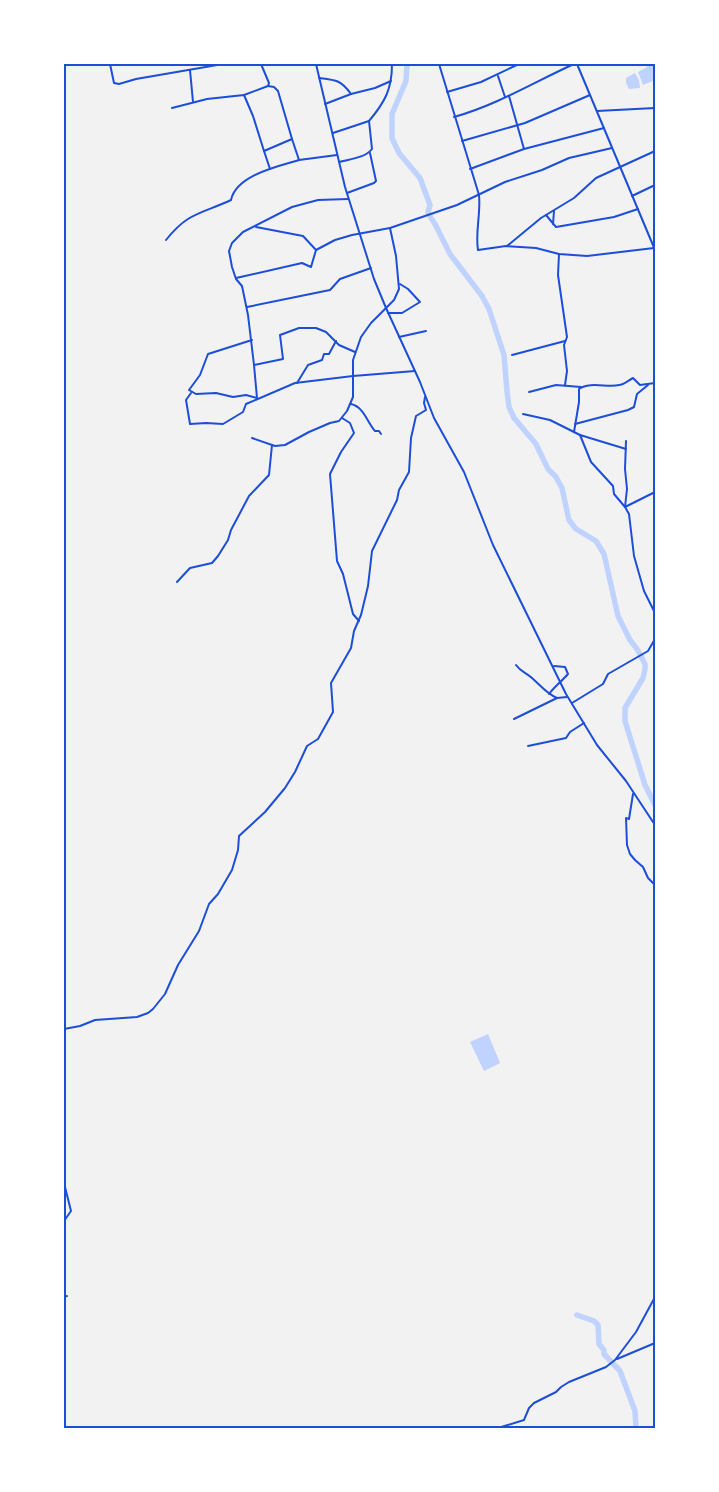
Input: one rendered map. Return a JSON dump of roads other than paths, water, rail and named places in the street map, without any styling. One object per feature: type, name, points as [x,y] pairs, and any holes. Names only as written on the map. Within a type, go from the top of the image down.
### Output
[{"type":"street","points":[[110,64],[114,83],[119,84],[136,79],[223,64]]},
{"type":"street","points":[[261,64],[269,83],[268,86]]},
{"type":"street","points":[[316,64],[347,193],[371,268],[388,313],[426,396],[434,418],[464,472],[496,552],[567,697],[596,745],[618,770],[655,825]]},
{"type":"street","points":[[333,134],[369,121],[381,107],[391,81],[392,64]]},
{"type":"street","points":[[439,64],[454,117],[479,195],[478,250],[506,246],[536,248],[558,254],[602,255],[655,249],[576,64],[549,75],[486,107],[454,117]]},
{"type":"street","points":[[447,92],[481,82],[519,64]]},
{"type":"street","points":[[190,70],[193,102]]},
{"type":"street","points":[[497,75],[505,97]]},
{"type":"street","points":[[319,78],[335,80],[345,85],[351,94]]},
{"type":"street","points":[[325,104],[391,81]]},
{"type":"street","points":[[172,108],[193,102],[244,95],[268,86],[274,87],[278,91],[299,160]]},
{"type":"street","points":[[244,95],[253,116],[270,169]]},
{"type":"street","points":[[462,141],[525,123],[590,95]]},
{"type":"street","points":[[509,96],[524,149]]},
{"type":"street","points":[[597,111],[655,108]]},
{"type":"street","points":[[347,193],[376,181],[370,152],[372,142],[369,121]]},
{"type":"street","points":[[470,169],[524,149],[604,128]]},
{"type":"street","points":[[264,151],[292,139]]},
{"type":"street","points":[[236,278],[302,263],[311,267],[316,250],[335,240],[390,228],[479,195],[505,182],[542,170],[569,158],[612,148]]},
{"type":"street","points":[[506,246],[546,215],[574,198],[596,178],[655,151]]},
{"type":"street","points":[[339,162],[370,152]]},
{"type":"street","points":[[166,240],[181,222],[199,212],[231,200],[237,189],[251,177],[299,160],[337,155]]},
{"type":"street","points":[[632,196],[655,185]]},
{"type":"street","points":[[257,398],[247,307],[242,286],[236,278],[229,251],[232,243],[243,232],[292,208],[308,202],[349,198]]},
{"type":"street","points":[[546,215],[556,227],[614,217],[638,209]]},
{"type":"street","points":[[553,224],[554,210]]},
{"type":"street","points":[[254,226],[304,236],[316,250]]},
{"type":"street","points":[[252,438],[272,445],[285,445],[342,418],[353,397],[353,360],[364,330],[394,300],[398,293],[399,284],[390,228]]},
{"type":"street","points":[[558,254],[558,275],[567,337],[565,341],[566,385]]},
{"type":"street","points":[[247,307],[330,290],[340,279],[371,268]]},
{"type":"street","points":[[388,313],[402,313],[420,302],[408,289],[399,284]]},
{"type":"street","points":[[254,365],[283,359],[280,335],[300,328],[316,328],[326,332],[339,345],[355,352]]},
{"type":"street","points":[[399,337],[426,331]]},
{"type":"street","points":[[192,393],[189,390],[200,375],[208,354],[252,340]]},
{"type":"street","points":[[297,383],[308,365],[322,360],[324,354],[329,354],[336,341]]},
{"type":"street","points":[[512,355],[565,341]]},
{"type":"street","points":[[257,398],[246,395],[192,393],[186,400],[190,424],[223,424],[243,412],[246,404],[297,383],[415,371]]},
{"type":"street","points":[[529,392],[556,385],[581,387],[602,384],[618,386],[633,378],[640,385],[655,383]]},
{"type":"street","points":[[575,424],[634,407],[637,394],[650,384]]},
{"type":"street","points":[[574,432],[579,402],[579,389],[581,387]]},
{"type":"street","points":[[64,1029],[80,1026],[95,1020],[142,1015],[153,1009],[165,994],[178,965],[199,931],[209,904],[218,894],[234,865],[239,836],[265,812],[285,788],[307,746],[318,739],[329,721],[334,712],[331,683],[351,648],[354,631],[368,586],[372,551],[409,472],[411,438],[416,416],[426,410],[424,403],[426,396]]},
{"type":"street","points":[[350,404],[356,406],[375,431],[381,434]]},
{"type":"street","points":[[523,414],[550,420],[580,435],[626,449]]},
{"type":"street","points":[[342,418],[350,423],[354,433],[341,452],[330,474],[330,492],[336,561],[343,574],[352,609],[358,620]]},
{"type":"street","points":[[580,435],[591,462],[613,486],[614,494],[629,514],[634,556],[644,591],[655,612]]},
{"type":"street","points":[[625,507],[627,489],[625,469],[626,442]]},
{"type":"street","points":[[178,582],[190,568],[212,563],[218,556],[228,540],[231,530],[249,496],[269,475],[272,445]]},
{"type":"street","points":[[625,507],[655,492]]},
{"type":"street","points":[[571,703],[602,684],[608,674],[648,651],[655,640]]},
{"type":"street","points":[[516,665],[521,672],[557,698]]},
{"type":"street","points":[[549,694],[559,681],[568,674],[565,667],[553,666]]},
{"type":"street","points":[[514,719],[557,698],[567,697]]},
{"type":"street","points":[[528,746],[566,738],[570,732],[584,723]]},
{"type":"street","points":[[633,794],[629,818],[626,818],[627,846],[634,860],[643,867],[648,878],[655,885]]},
{"type":"street","points":[[64,1183],[71,1211],[64,1221]]},
{"type":"street","points":[[615,1360],[636,1332],[655,1297]]},
{"type":"street","points":[[498,1428],[522,1421],[526,1418],[529,1408],[534,1403],[556,1392],[569,1382],[606,1367],[615,1360],[655,1343]]},
{"type":"water","points":[[648,64],[655,64],[655,80],[643,85],[638,72],[647,67]]},
{"type":"water","points":[[635,73],[639,80],[640,88],[629,89],[626,78]]},
{"type":"water","points":[[488,1034],[500,1063],[484,1071],[470,1042]]},
{"type":"waterway","points":[[407,64],[406,81],[392,114],[392,138],[399,153],[420,178],[430,205],[428,212],[450,254],[482,296],[489,309],[504,355],[509,407],[514,418],[536,444],[548,469],[556,477],[562,488],[569,520],[576,529],[596,541],[604,554],[618,616],[645,664],[643,678],[625,708],[625,721],[645,785],[655,805]]},
{"type":"waterway","points":[[577,1315],[594,1321],[598,1325],[599,1344],[604,1350],[604,1354],[620,1371],[635,1411],[636,1428]]}]
